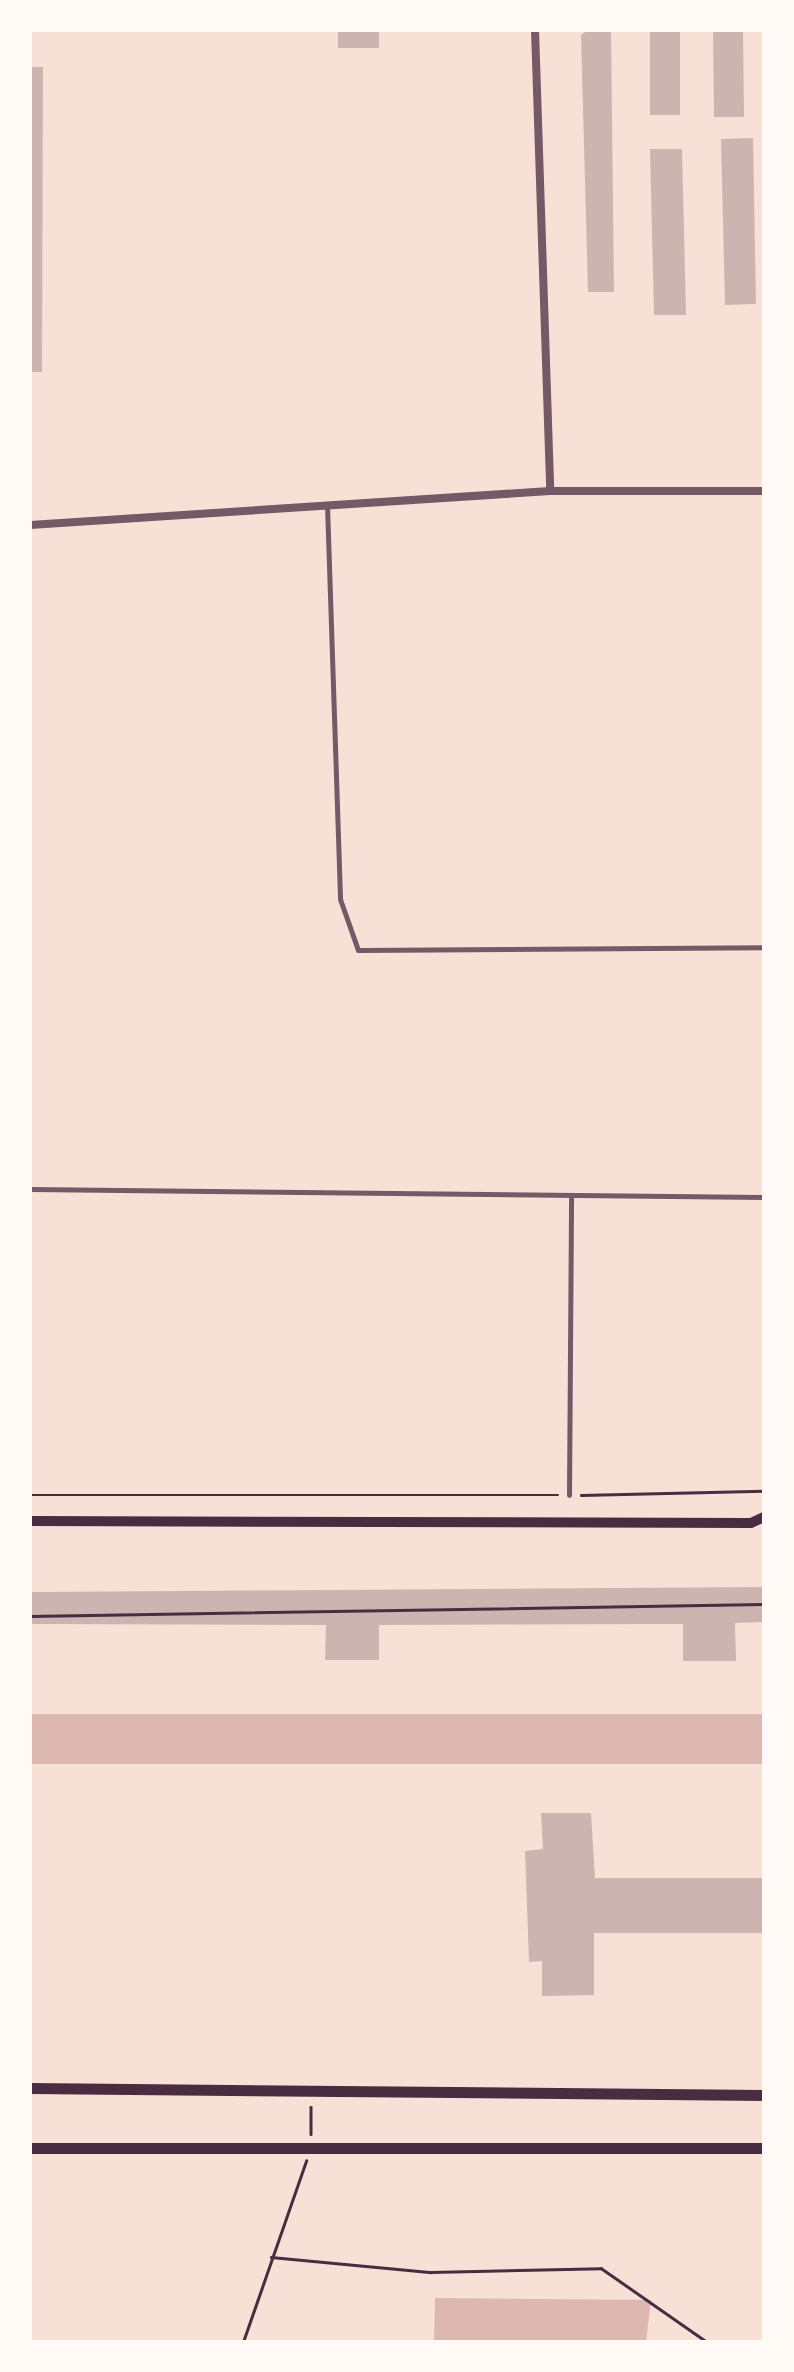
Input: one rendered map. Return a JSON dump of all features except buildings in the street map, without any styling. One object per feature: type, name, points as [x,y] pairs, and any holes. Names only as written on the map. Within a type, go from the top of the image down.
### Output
[{"type":"main road","points":[[30,1521],[751,1523],[764,1517]]},
{"type":"main road","points":[[30,2088],[764,2095]]},
{"type":"main road","points":[[30,2148],[764,2148]]},
{"type":"street","points":[[535,30],[550,491]]},
{"type":"street","points":[[30,525],[550,491],[764,490]]},
{"type":"street","points":[[327,506],[340,899],[358,950],[764,947]]},
{"type":"street","points":[[30,1189],[571,1198],[764,1197]]},
{"type":"street","points":[[568,1495],[571,1198]]},
{"type":"path","points":[[30,1495],[764,1491]]},
{"type":"path","points":[[30,1616],[764,1604]]},
{"type":"path","points":[[244,2342],[312,2148],[311,2091]]},
{"type":"path","points":[[271,2257],[431,2272],[601,2268],[706,2342]]},
{"type":"shaded area","points":[[30,1714],[764,1714],[764,1764],[30,1764]]},
{"type":"shaded area","points":[[435,2298],[651,2300],[646,2342],[434,2342]]}]
